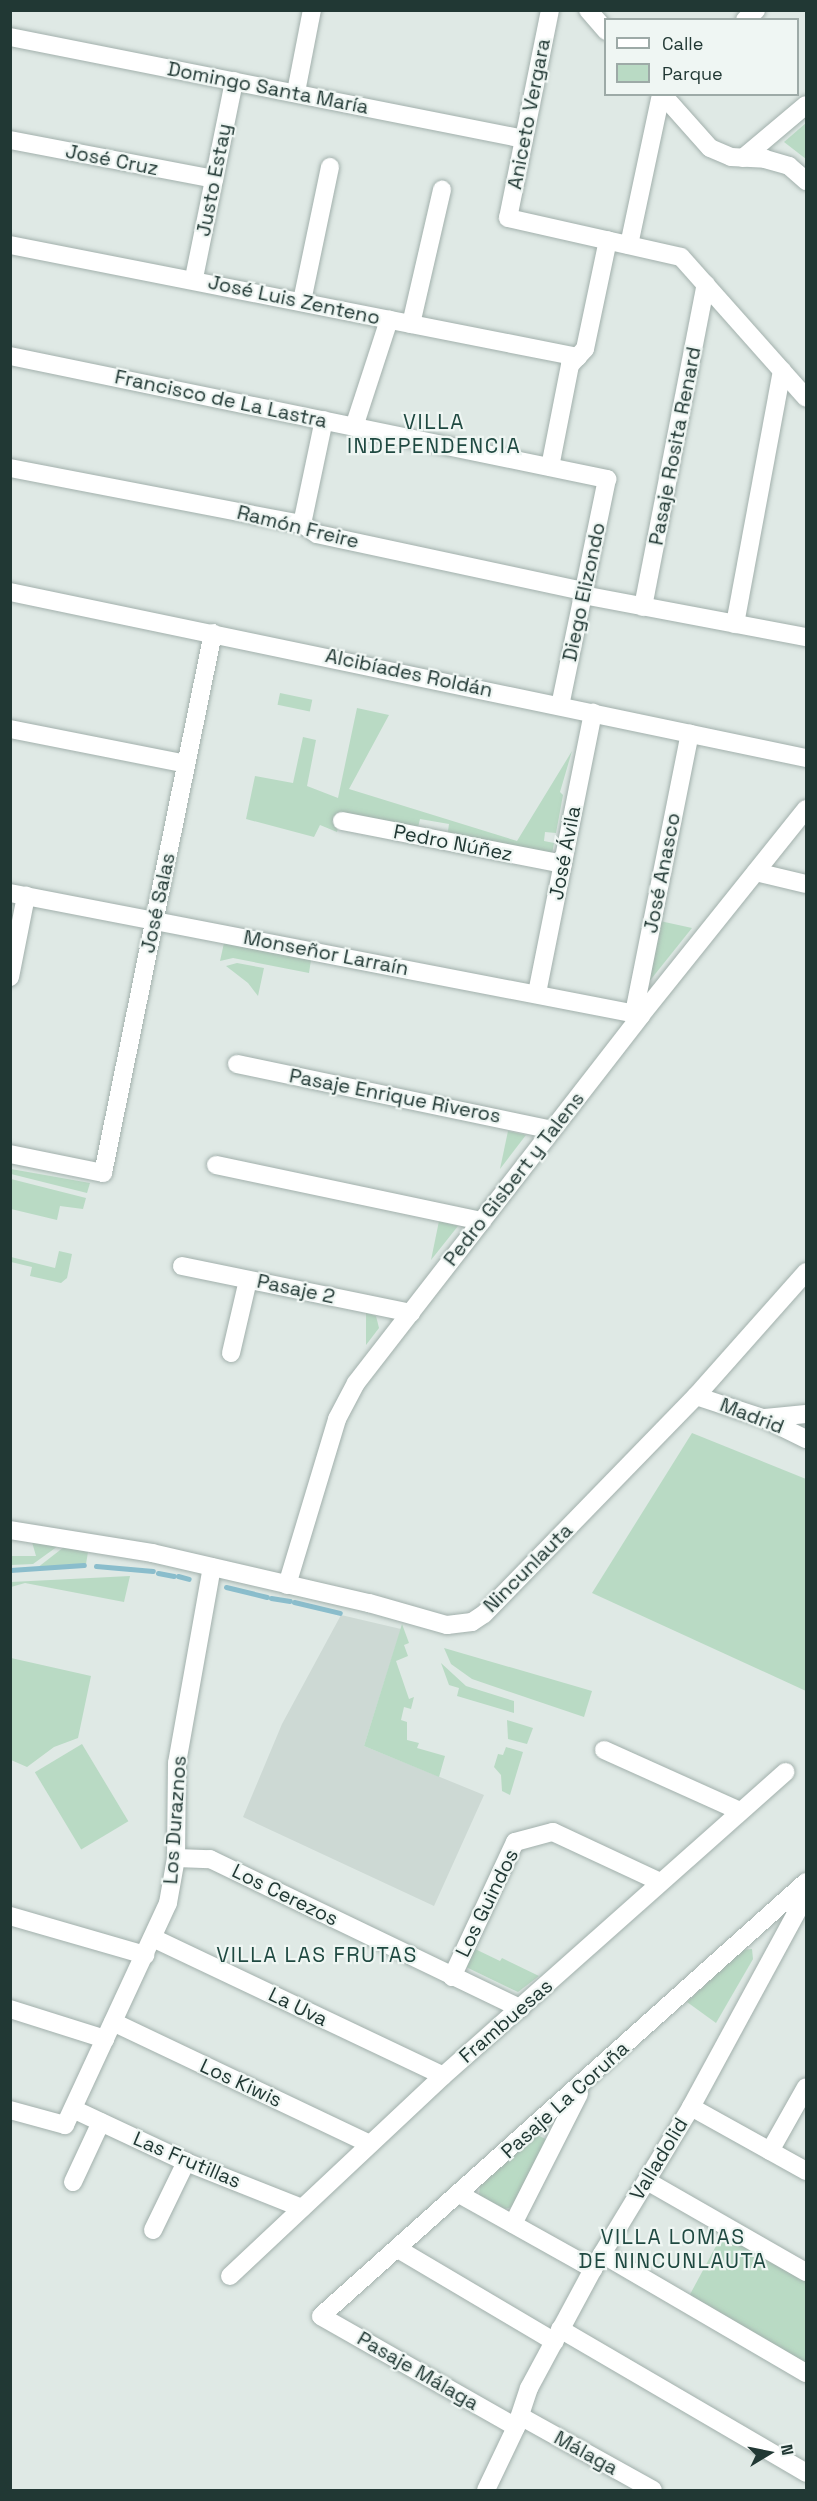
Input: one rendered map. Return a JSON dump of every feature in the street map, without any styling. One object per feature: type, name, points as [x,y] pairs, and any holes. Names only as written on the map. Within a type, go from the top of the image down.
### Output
[{"type":"street","points":[[296,92],[312,10]]},
{"type":"street","name":"Aniceto Vergara","points":[[550,10],[508,218],[608,240]]},
{"type":"street","points":[[588,10],[604,29]]},
{"type":"street","name":"Domingo Santa María","points":[[10,37],[296,92],[524,140]]},
{"type":"street","name":"Justo Estay","points":[[194,278],[234,81]]},
{"type":"street","points":[[629,245],[662,96]]},
{"type":"street","points":[[664,96],[710,148],[743,158],[789,166],[807,181]]},
{"type":"street","points":[[743,158],[807,105]]},
{"type":"street","name":"José Cruz","points":[[10,140],[214,180]]},
{"type":"street","points":[[302,301],[330,167]]},
{"type":"street","points":[[411,324],[442,190]]},
{"type":"street","points":[[550,467],[570,365],[585,349],[608,240],[681,256],[807,398]]},
{"type":"street","name":"José Luis Zenteno","points":[[10,245],[194,278],[389,320],[578,357]]},
{"type":"street","name":"Pasaje Rosita Renard","points":[[643,607],[706,284]]},
{"type":"street","points":[[354,426],[389,320]]},
{"type":"street","name":"Francisco de La Lastra","points":[[10,356],[607,478]]},
{"type":"street","points":[[735,624],[782,370]]},
{"type":"street","points":[[302,524],[324,420]]},
{"type":"street","name":"Ramón Freire","points":[[10,468],[302,524],[317,534],[643,607],[807,637]]},
{"type":"street","name":"Diego Elizondo","points":[[560,705],[607,478]]},
{"type":"street","name":"Alcibíades Roldán","points":[[10,592],[807,758]]},
{"type":"street","name":"José Salas","points":[[10,1154],[103,1173],[213,633]]},
{"type":"street","name":"José Ávila","points":[[537,993],[593,713]]},
{"type":"street","points":[[10,729],[186,764]]},
{"type":"street","name":"José Anasco","points":[[637,1014],[690,734]]},
{"type":"street","name":"Pedro Gisbert y Talens","points":[[287,1585],[344,1401],[552,1130],[637,1014],[807,809]]},
{"type":"street","name":"Pedro Núñez","points":[[342,821],[563,864]]},
{"type":"street","points":[[756,872],[807,884]]},
{"type":"street","points":[[10,977],[18,894]]},
{"type":"street","name":"Monseñor Larraín","points":[[18,894],[637,1014]]},
{"type":"street","name":"Pasaje Enrique Riveros","points":[[237,1064],[552,1130]]},
{"type":"street","points":[[216,1165],[482,1221]]},
{"type":"street","name":"Pasaje 2","points":[[182,1266],[411,1313]]},
{"type":"street","name":"Nincunlauta","points":[[10,1530],[68,1536],[212,1567],[447,1625],[472,1622],[696,1396],[807,1272]]},
{"type":"street","points":[[231,1353],[248,1280]]},
{"type":"street","name":"Madrid","points":[[696,1396],[763,1418],[807,1438]]},
{"type":"street","points":[[763,1418],[807,1414]]},
{"type":"street","name":"Los Duraznos","points":[[69,2117],[168,1903],[176,1858],[177,1763],[212,1567]]},
{"type":"street","points":[[604,1750],[740,1811]]},
{"type":"street","name":"Frambuesas","points":[[230,2276],[443,2076],[786,1772]]},
{"type":"street","name":"Los Guindos","points":[[452,1977],[515,1842],[553,1832],[660,1882]]},
{"type":"street","name":"Los Cerezos","points":[[176,1858],[210,1859],[521,2009]]},
{"type":"street","name":"Pasaje La Coruña","points":[[321,2316],[584,2085],[807,1882]]},
{"type":"street","name":"Valladolid","points":[[486,2490],[518,2421],[529,2388],[598,2261],[691,2107],[807,1895]]},
{"type":"street","points":[[10,1916],[145,1955]]},
{"type":"street","name":"La Uva","points":[[153,1938],[443,2076]]},
{"type":"street","points":[[10,2009],[105,2039]]},
{"type":"street","name":"Los Kiwis","points":[[113,2022],[370,2144]]},
{"type":"street","points":[[513,2224],[584,2085]]},
{"type":"street","points":[[770,2151],[807,2087]]},
{"type":"street","points":[[691,2107],[807,2171]]},
{"type":"street","name":"Las Frutillas","points":[[10,2110],[101,2122],[186,2162],[303,2208]]},
{"type":"street","points":[[73,2182],[101,2122]]},
{"type":"street","points":[[153,2230],[186,2162]]},
{"type":"street","points":[[647,2181],[807,2272]]},
{"type":"street","points":[[459,2194],[513,2224],[598,2261],[807,2373]]},
{"type":"street","points":[[398,2249],[807,2473]]},
{"type":"street","name":"Pasaje Málaga","points":[[321,2316],[518,2421]]},
{"type":"street","name":"Málaga","points":[[518,2421],[653,2490]]},
{"type":"shaded area","points":[[341,1615],[401,1629],[364,1746],[484,1795],[434,1906],[243,1817],[282,1724]]},
{"type":"green space","points":[[806,123],[806,159],[784,142]]},
{"type":"green space","points":[[280,693],[312,700],[310,712],[278,705]]},
{"type":"green space","points":[[357,708],[389,715],[349,789],[517,841],[572,751],[560,792],[563,795],[556,833],[545,832],[544,841],[554,843],[552,854],[447,838],[449,824],[420,819],[417,832],[341,817],[337,832],[320,825],[314,837],[246,819],[255,776],[293,783],[303,737],[316,740],[307,786],[338,798]]},
{"type":"green space","points":[[660,921],[692,928],[648,983]]},
{"type":"green space","points":[[224,943],[311,960],[309,973],[233,958],[220,961]]},
{"type":"green space","points":[[237,963],[264,968],[258,996],[248,983],[226,966]]},
{"type":"green space","points":[[508,1131],[526,1135],[500,1169]]},
{"type":"green space","points":[[11,1169],[90,1183],[87,1193],[11,1174]]},
{"type":"green space","points":[[11,1179],[86,1198],[83,1209],[60,1206],[57,1220],[11,1209]]},
{"type":"green space","points":[[439,1221],[458,1226],[431,1260]]},
{"type":"green space","points":[[59,1251],[72,1254],[67,1278],[61,1283],[30,1276],[32,1267],[11,1262],[11,1257],[55,1268]]},
{"type":"green space","points":[[366,1313],[376,1316],[379,1328],[366,1345]]},
{"type":"green space","points":[[692,1433],[806,1479],[806,1691],[592,1593]]},
{"type":"green space","points":[[32,1542],[58,1546],[33,1564],[11,1565],[10,1556],[36,1556]]},
{"type":"green space","points":[[64,1547],[88,1552],[86,1564],[37,1568]]},
{"type":"green space","points":[[130,1576],[124,1602],[25,1583],[11,1587],[11,1582]]},
{"type":"green space","points":[[402,1624],[409,1643],[404,1645],[408,1656],[396,1661],[409,1699],[414,1697],[411,1709],[404,1707],[401,1720],[407,1722],[407,1740],[419,1743],[417,1748],[445,1756],[439,1777],[364,1746]]},
{"type":"green space","points":[[444,1648],[592,1691],[584,1717],[472,1679],[451,1664]]},
{"type":"green space","points":[[11,1658],[91,1676],[78,1738],[54,1747],[27,1767],[11,1760]]},
{"type":"green space","points":[[441,1663],[466,1686],[514,1701],[514,1713],[457,1696],[459,1688],[449,1685]]},
{"type":"green space","points":[[507,1720],[533,1728],[527,1744],[508,1739]]},
{"type":"green space","points":[[82,1744],[128,1821],[81,1849],[35,1772]]},
{"type":"green space","points":[[506,1747],[523,1752],[510,1795],[502,1791],[501,1775],[494,1767],[498,1754],[503,1755]]},
{"type":"green space","points":[[473,1948],[500,1961],[502,1958],[539,1976],[518,1992],[464,1966]]},
{"type":"green space","points":[[752,1949],[753,1959],[716,2023],[687,2002],[742,1950]]},
{"type":"green space","points":[[537,2135],[548,2140],[512,2207],[505,2209],[479,2195],[480,2186]]},
{"type":"green space","points":[[723,2233],[806,2279],[806,2369],[687,2300]]},
{"type":"waterway","points":[[10,1570],[84,1565]]},
{"type":"waterway","points":[[96,1566],[153,1571]]},
{"type":"waterway","points":[[158,1573],[174,1576]]},
{"type":"waterway","points":[[178,1576],[189,1579]]},
{"type":"waterway","points":[[226,1587],[267,1597]]},
{"type":"waterway","points":[[271,1598],[290,1601]]},
{"type":"waterway","points":[[294,1602],[340,1613]]},
{"type":"district","name":"VILLA INDEPENDENCIA","points":[[434,434]]},
{"type":"district","name":"VILLA LAS FRUTAS","points":[[317,1955]]},
{"type":"district","name":"VILLA LOMAS DE NINCUNLAUTA","points":[[673,2249]]}]
